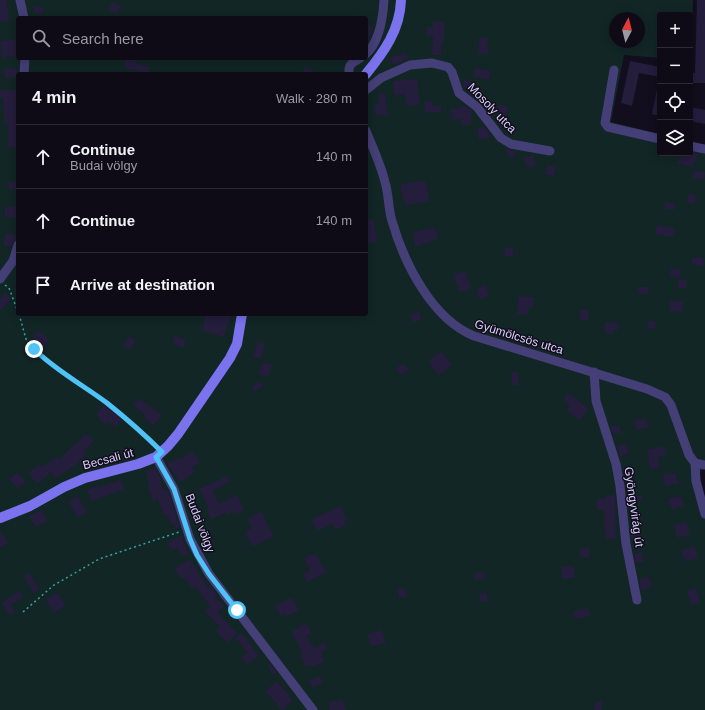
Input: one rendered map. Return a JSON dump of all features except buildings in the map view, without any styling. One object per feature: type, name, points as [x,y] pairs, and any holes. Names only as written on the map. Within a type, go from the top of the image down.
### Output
[{"type":"main road","points":[[367,72],[392,38],[398,24],[401,0]]},
{"type":"main road","name":"Becsali út","points":[[0,518],[30,506],[80,480],[143,463],[159,455],[182,428],[230,358],[237,344],[242,316]]},
{"type":"street","points":[[20,0],[24,16]]},
{"type":"street","points":[[368,51],[376,40],[380,29],[384,0]]},
{"type":"street","points":[[24,72],[25,60]]},
{"type":"street","points":[[349,72],[350,65],[352,61],[355,60]]},
{"type":"street","name":"Mosoly utca","points":[[368,88],[381,78],[410,64],[432,63],[448,67],[452,72],[459,93],[477,107],[501,138],[511,144],[550,151]]},
{"type":"street","points":[[614,70],[605,123],[608,127],[657,138]]},
{"type":"street","name":"Gyümölcsös utca","points":[[368,136],[385,180],[391,220],[396,234],[420,286],[449,322],[461,331],[474,336],[657,392],[665,397],[671,405],[689,455],[695,463],[696,481],[705,514]]},
{"type":"street","points":[[693,147],[705,149]]},
{"type":"street","points":[[0,280],[13,261],[16,251]]},
{"type":"street","name":"Gyöngyvirág út","points":[[594,372],[596,401],[616,464],[620,486],[626,544],[637,600]]},
{"type":"street","name":"Budai völgy","points":[[159,455],[174,489],[187,530],[197,555],[209,574],[313,710]]},
{"type":"street","points":[[695,463],[705,465]]},
{"type":"path","points":[[0,280],[9,288],[16,307]]},
{"type":"path","points":[[19,316],[26,339],[43,358],[107,403],[147,436],[159,455]]},
{"type":"path","points":[[23,612],[54,585],[99,559],[149,541],[187,530]]},
{"type":"green space","points":[[0,0],[693,0],[693,12],[657,12],[657,58],[624,55],[611,122],[657,133],[657,156],[693,156],[693,143],[705,145],[705,469],[697,472],[705,511],[705,710],[0,710]]},
{"type":"route","points":[[34,349],[43,358],[107,403],[147,436],[162,452],[156,457],[174,489],[190,539],[197,555],[209,574],[237,610]]}]
